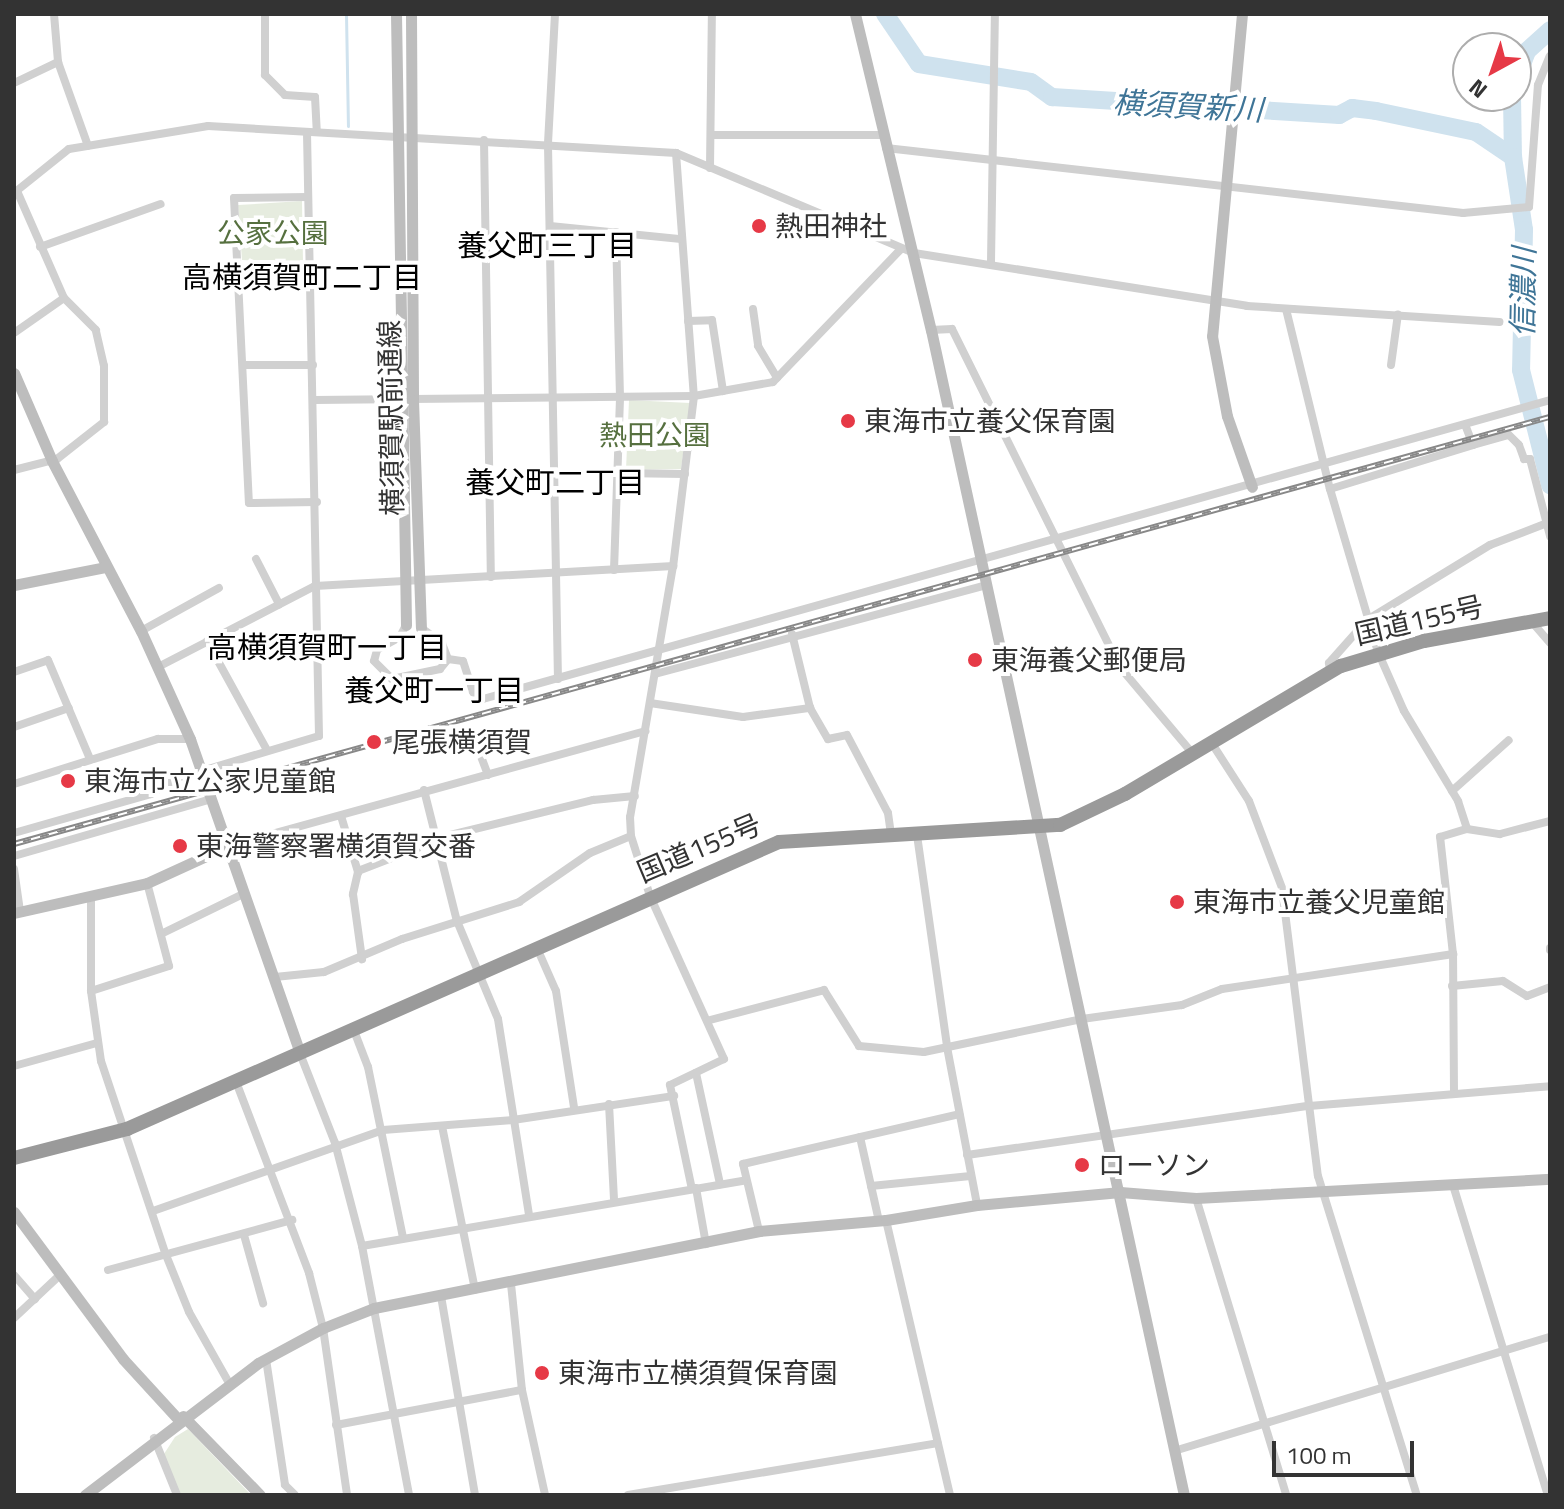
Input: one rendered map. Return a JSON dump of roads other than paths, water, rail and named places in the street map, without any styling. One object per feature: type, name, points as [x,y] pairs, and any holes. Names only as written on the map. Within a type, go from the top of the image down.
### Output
[{"type":"highway","name":"国道155号","points":[[14,1158],[127,1129],[235,1078],[779,842],[1039,829],[1093,811],[1330,672],[1378,652],[1550,618]]},
{"type":"street","points":[[54,14],[58,62],[88,146]]},
{"type":"street","points":[[14,833],[151,794],[178,778],[319,736],[315,586],[317,502],[308,197],[315,97],[285,95],[265,75],[265,14]]},
{"type":"street","name":"横須賀駅前通線","points":[[396,14],[407,400],[421,628]]},
{"type":"street","name":"横須賀駅前通線","points":[[406,625],[413,136],[411,14]]},
{"type":"street","points":[[555,14],[548,145],[558,679]]},
{"type":"street","points":[[710,168],[712,14]]},
{"type":"street","points":[[855,14],[914,253],[1184,1495]]},
{"type":"street","points":[[991,262],[995,14]]},
{"type":"street","points":[[1242,14],[1212,336],[1217,376],[1252,487]]},
{"type":"street","points":[[886,148],[1463,213],[1492,208],[1523,208],[1531,205],[1533,121],[1538,85],[1550,56]]},
{"type":"street","points":[[14,83],[58,62]]},
{"type":"street","points":[[69,149],[208,126],[676,153],[900,250],[914,253],[991,262],[1286,309],[1499,322]]},
{"type":"street","points":[[14,470],[52,461],[104,426],[101,345],[96,330],[64,298],[15,192],[69,149],[84,132]]},
{"type":"street","points":[[711,135],[883,135]]},
{"type":"street","points":[[484,140],[491,577]]},
{"type":"street","points":[[676,153],[694,396],[673,566],[631,836],[650,896],[710,1020],[724,1059],[670,1085],[707,1245]]},
{"type":"street","points":[[308,197],[234,198],[245,365],[249,503],[317,502]]},
{"type":"street","points":[[40,247],[161,204]]},
{"type":"street","points":[[550,226],[681,239]]},
{"type":"street","points":[[614,570],[620,397],[616,232]]},
{"type":"street","points":[[314,400],[694,396],[777,378],[900,250]]},
{"type":"street","points":[[200,277],[239,269],[310,265]]},
{"type":"street","points":[[14,333],[64,298]]},
{"type":"street","points":[[753,309],[758,346],[777,378]]},
{"type":"street","points":[[1286,309],[1330,489],[1378,652],[1404,711],[1452,791],[1467,829]]},
{"type":"street","points":[[1391,365],[1398,314]]},
{"type":"street","points":[[688,321],[712,320],[723,391]]},
{"type":"street","points":[[931,330],[952,329],[1119,666],[1193,754]]},
{"type":"street","points":[[245,365],[313,365]]},
{"type":"street","points":[[14,373],[52,461],[141,631],[190,739],[243,894],[335,1143],[362,1246],[409,1495]]},
{"type":"street","points":[[448,659],[463,661],[479,700],[1325,467],[1548,401]]},
{"type":"street","points":[[1466,427],[1473,445]]},
{"type":"street","points":[[1330,489],[1509,435],[1519,445],[1524,459],[1530,459],[1550,536]]},
{"type":"street","points":[[619,473],[685,474]]},
{"type":"street","points":[[1330,672],[1329,663],[1367,620],[1490,545],[1548,523]]},
{"type":"street","points":[[256,559],[279,604]]},
{"type":"street","points":[[158,667],[315,586],[673,566]]},
{"type":"street","points":[[14,585],[106,567]]},
{"type":"street","points":[[655,674],[792,634],[986,585]]},
{"type":"street","points":[[141,631],[219,588]]},
{"type":"street","points":[[1531,621],[1550,643]]},
{"type":"street","points":[[406,625],[400,637],[377,650],[374,661],[382,673],[392,679],[440,669],[448,659]]},
{"type":"street","points":[[421,628],[442,643],[448,659]]},
{"type":"street","points":[[792,634],[810,708],[828,739],[847,735],[888,813],[891,835]]},
{"type":"street","points":[[207,641],[267,750]]},
{"type":"street","points":[[14,672],[48,660],[90,759]]},
{"type":"street","points":[[650,703],[743,717],[810,708]]},
{"type":"street","points":[[14,727],[69,708]]},
{"type":"street","points":[[471,730],[488,775]]},
{"type":"street","points":[[14,869],[17,912],[91,898],[147,883],[228,846],[645,731]]},
{"type":"street","points":[[14,784],[158,739],[190,739]]},
{"type":"street","points":[[1452,791],[1509,740]]},
{"type":"street","points":[[1211,742],[1249,801],[1271,852],[1282,888],[1323,1192],[1417,1495]]},
{"type":"street","points":[[424,790],[457,921],[498,1019],[529,1214]]},
{"type":"street","points":[[358,871],[438,839],[593,800],[635,796]]},
{"type":"street","points":[[14,856],[212,799]]},
{"type":"street","points":[[341,816],[358,871],[353,908],[362,959]]},
{"type":"street","points":[[1454,1092],[1453,954],[1440,837],[1467,829],[1500,834],[1550,821]]},
{"type":"street","points":[[917,835],[947,1047],[977,1205]]},
{"type":"street","points":[[275,977],[324,972],[457,921],[519,902],[590,853],[631,836]]},
{"type":"street","points":[[91,991],[169,966],[147,883]]},
{"type":"street","points":[[161,934],[243,894]]},
{"type":"street","points":[[91,898],[91,991],[97,1043],[166,1255],[189,1312],[229,1383]]},
{"type":"street","points":[[537,947],[556,991],[574,1107]]},
{"type":"street","points":[[710,1020],[824,990],[859,1046],[924,1052],[1082,1019],[1182,1005],[1222,989],[1294,978],[1306,980],[1453,954]]},
{"type":"street","points":[[1452,986],[1503,981],[1527,996],[1550,987]]},
{"type":"street","points":[[352,1027],[383,1130],[403,1237]]},
{"type":"street","points":[[14,1066],[97,1043]]},
{"type":"street","points":[[696,1073],[720,1184]]},
{"type":"street","points":[[235,1078],[292,1220],[323,1328],[347,1495]]},
{"type":"street","points":[[967,1155],[1309,1106],[1550,1086]]},
{"type":"street","points":[[153,1211],[335,1143],[383,1130],[513,1120],[574,1107],[674,1096]]},
{"type":"street","points":[[609,1104],[614,1199]]},
{"type":"street","points":[[759,1231],[744,1181],[743,1164],[959,1114]]},
{"type":"street","points":[[442,1126],[475,1290]]},
{"type":"street","points":[[860,1137],[950,1495]]},
{"type":"street","points":[[871,1186],[971,1176]]},
{"type":"street","points":[[85,1495],[181,1417],[266,1359],[323,1328],[374,1308],[707,1245],[759,1231],[883,1220],[977,1205],[1120,1192],[1196,1198],[1550,1179]]},
{"type":"street","points":[[362,1246],[614,1199],[744,1181]]},
{"type":"street","points":[[1453,1185],[1548,1495]]},
{"type":"street","points":[[1196,1198],[1286,1495]]},
{"type":"street","points":[[14,1212],[123,1359],[260,1495]]},
{"type":"street","points":[[108,1270],[292,1220]]},
{"type":"street","points":[[244,1235],[263,1303]]},
{"type":"street","points":[[14,1318],[61,1274]]},
{"type":"street","points":[[14,1275],[35,1299]]},
{"type":"street","points":[[511,1284],[522,1390],[545,1495]]},
{"type":"street","points":[[441,1296],[475,1495]]},
{"type":"street","points":[[1174,1451],[1550,1337]]},
{"type":"street","points":[[266,1359],[285,1485],[295,1495]]},
{"type":"street","points":[[336,1425],[396,1417],[522,1390]]},
{"type":"street","points":[[154,1438],[177,1495]]},
{"type":"street","points":[[628,1495],[938,1443]]},
{"type":"waterway","points":[[346,14],[348,126]]},
{"type":"waterway","name":"横須賀新川","points":[[885,14],[919,64],[1031,82],[1052,97],[1339,115],[1352,108],[1376,111],[1476,132],[1513,157]]},
{"type":"waterway","name":"信濃川","points":[[1532,46],[1550,30]]},
{"type":"waterway","name":"信濃川","points":[[1512,112],[1513,157],[1524,230],[1521,370],[1550,485]]},
{"type":"railway","points":[[14,844],[1550,417]]},
{"type":"place","name":"熱田神社","points":[[759,226]]},
{"type":"place","name":"東海市立養父保育園","points":[[848,421]]},
{"type":"place","name":"東海養父郵便局","points":[[975,660]]},
{"type":"place","name":"尾張横須賀","points":[[374,742]]},
{"type":"place","name":"東海市立公家児童館","points":[[68,781]]},
{"type":"place","name":"東海警察署横須賀交番","points":[[180,846]]},
{"type":"place","name":"東海市立養父児童館","points":[[1177,902]]},
{"type":"place","name":"ローソン","points":[[1082,1165]]},
{"type":"place","name":"東海市立横須賀保育園","points":[[542,1373]]},
{"type":"district","name":"養父町三丁目","points":[[547,245]]},
{"type":"district","name":"高横須賀町二丁目","points":[[302,277]]},
{"type":"district","name":"養父町二丁目","points":[[555,482]]},
{"type":"district","name":"高横須賀町一丁目","points":[[327,647]]},
{"type":"district","name":"養父町一丁目","points":[[434,690]]},
{"type":"park label","name":"公家公園","points":[[273,233]]},
{"type":"park label","name":"熱田公園","points":[[655,435]]}]
